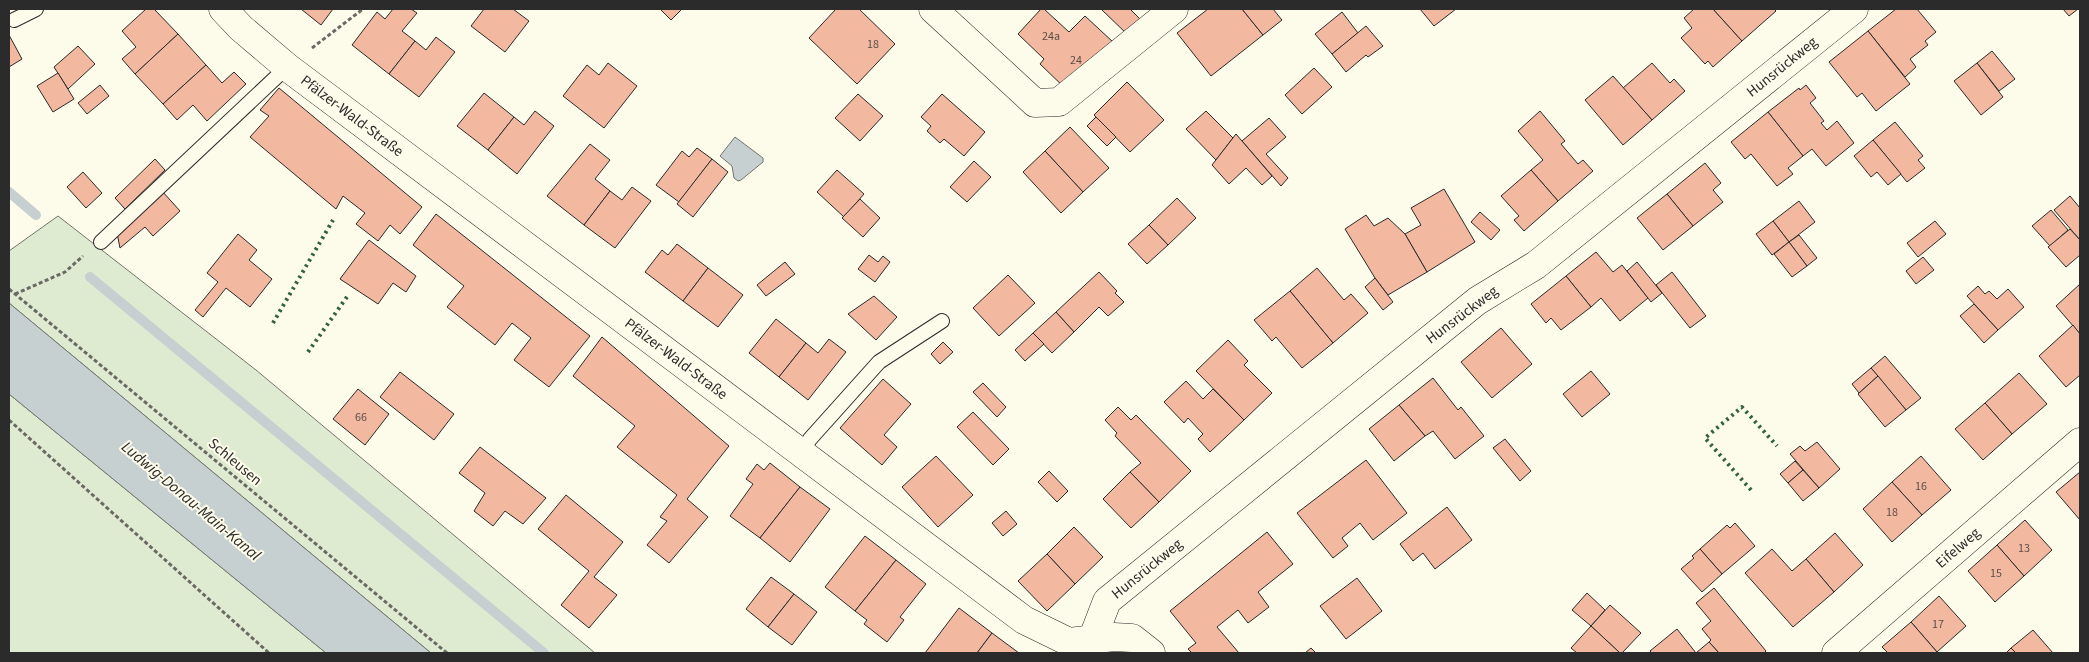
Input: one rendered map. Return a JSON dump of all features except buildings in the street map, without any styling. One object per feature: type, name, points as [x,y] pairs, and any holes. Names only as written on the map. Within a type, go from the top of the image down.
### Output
[{"type":"street","name":"Pfälzer-Wald-Straße","points":[[223,9],[241,28],[287,67],[1024,620],[1069,642],[1091,647],[1114,637],[1132,638],[1151,653]]},
{"type":"street","points":[[933,9],[1035,103],[1059,102],[1174,9]]},
{"type":"street","name":"Hunsrückweg","points":[[1091,647],[1107,601],[1477,301],[1536,265],[1854,9]]},
{"type":"street","name":"Eifelweg","points":[[1836,653],[2080,442]]},
{"type":"lane","points":[[14,20],[36,9]]},
{"type":"lane","points":[[101,242],[287,67]]},
{"type":"lane","points":[[802,453],[810,439],[880,362],[942,321]]},
{"type":"path","points":[[287,67],[363,9]]},
{"type":"path","points":[[15,294],[65,272],[101,242]]},
{"type":"path","name":"Schleusen","points":[[9,289],[447,653]]},
{"type":"path","points":[[9,420],[269,653]]},
{"type":"green space","points":[[58,216],[256,370],[595,653],[431,653],[9,303],[9,251]]},
{"type":"green space","points":[[9,394],[326,653],[9,653]]},
{"type":"water","points":[[735,137],[763,158],[763,162],[738,181],[734,178],[732,166],[720,156]]},
{"type":"water","name":"Ludwig-Donau-Main-Kanal","points":[[9,303],[431,653],[326,653],[9,394]]},
{"type":"waterway","points":[[9,192],[36,215]]},
{"type":"waterway","points":[[90,277],[544,653]]},
{"type":"hedge","points":[[273,323],[333,220]]},
{"type":"hedge","points":[[308,352],[349,294]]},
{"type":"hedge","points":[[1751,490],[1705,438],[1742,407],[1777,446]]}]
